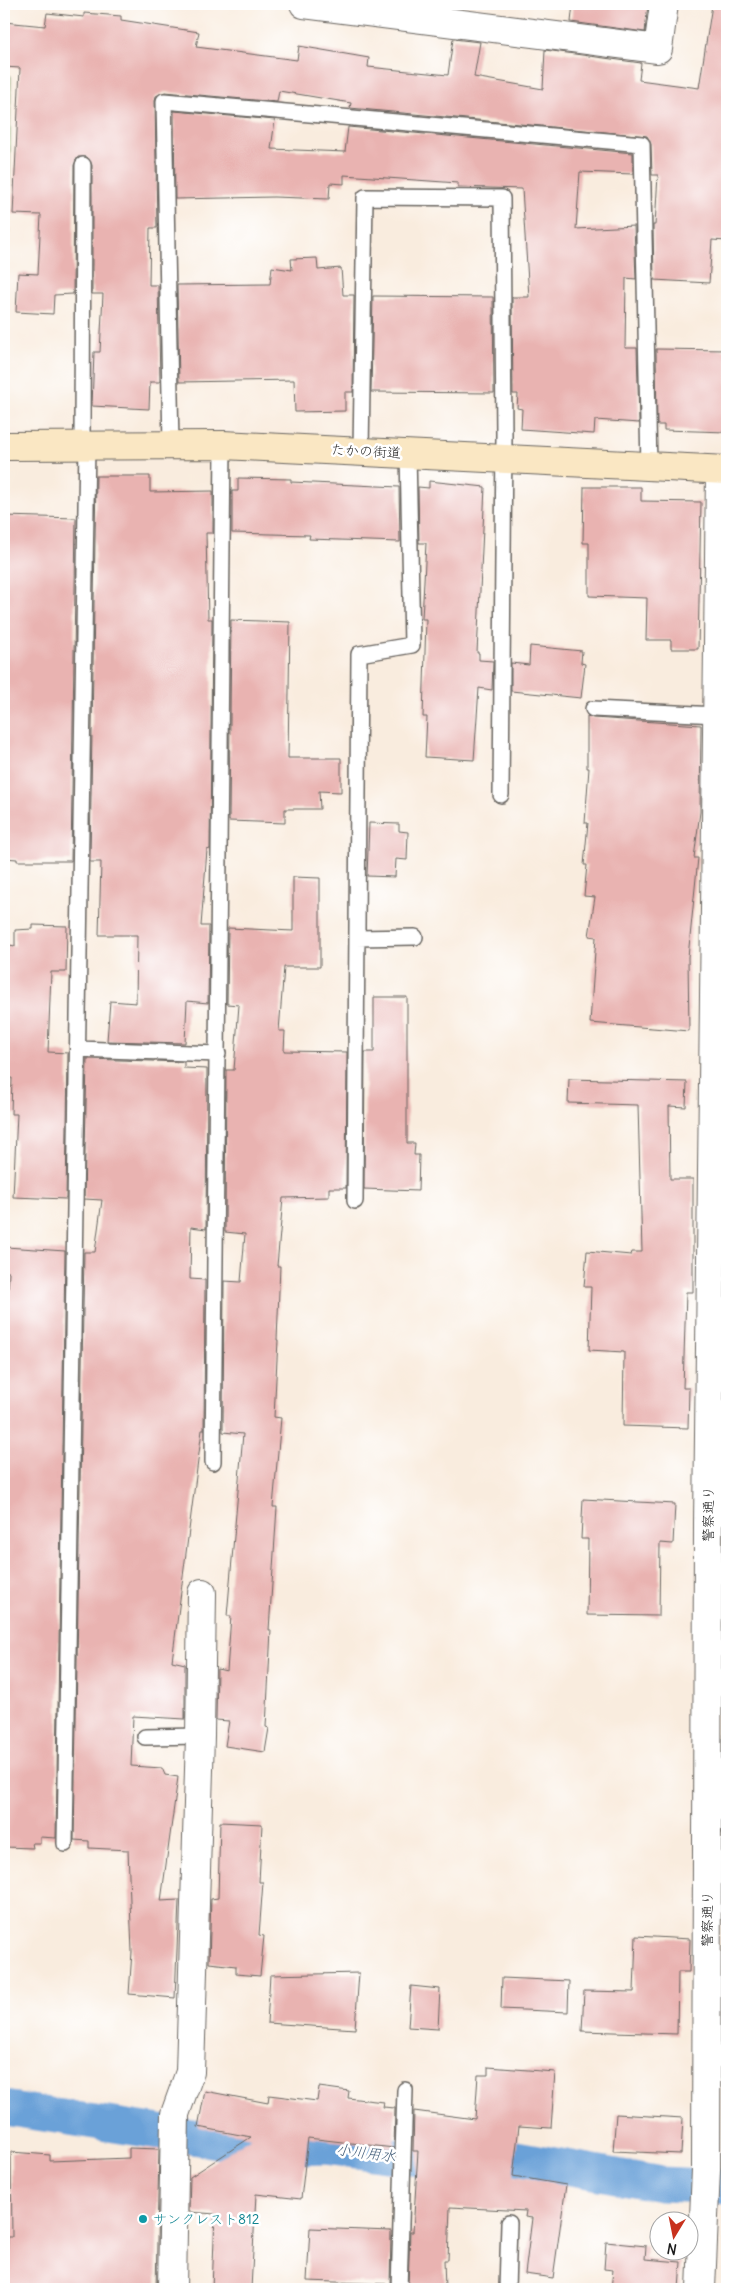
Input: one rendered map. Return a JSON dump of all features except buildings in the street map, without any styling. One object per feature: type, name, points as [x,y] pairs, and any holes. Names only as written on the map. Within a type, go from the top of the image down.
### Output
[{"type":"street","points":[[304,4],[658,49],[664,4]]},
{"type":"street","name":"たかの街道","points":[[4,446],[84,444],[223,445],[723,470]]},
{"type":"street","name":"警察通り","points":[[701,2289],[717,1884],[717,715],[723,470]]},
{"type":"street","points":[[172,2289],[175,2114],[190,2072],[200,1736],[202,1593]]},
{"type":"lane","points":[[171,444],[164,101],[642,144],[649,466]]},
{"type":"lane","points":[[65,1844],[78,1049],[84,444],[82,165]]},
{"type":"lane","points":[[362,451],[365,197],[502,198],[501,795]]},
{"type":"lane","points":[[212,1462],[218,1054],[223,445]]},
{"type":"lane","points":[[355,1201],[359,654],[412,645],[408,453]]},
{"type":"lane","points":[[593,709],[717,715]]},
{"type":"lane","points":[[357,938],[415,937]]},
{"type":"lane","points":[[78,1049],[218,1054]]},
{"type":"lane","points":[[145,1737],[200,1736]]},
{"type":"lane","points":[[400,2289],[405,2090]]},
{"type":"lane","points":[[507,2289],[509,2223]]},
{"type":"green space","points":[[4,75],[11,76],[9,235],[4,236]]},
{"type":"waterway","name":"小川用水","points":[[4,2108],[270,2149],[324,2147],[418,2159],[471,2150],[661,2184],[727,2187]]},
{"type":"place","name":"サンクレスト812","points":[[143,2219]]}]
